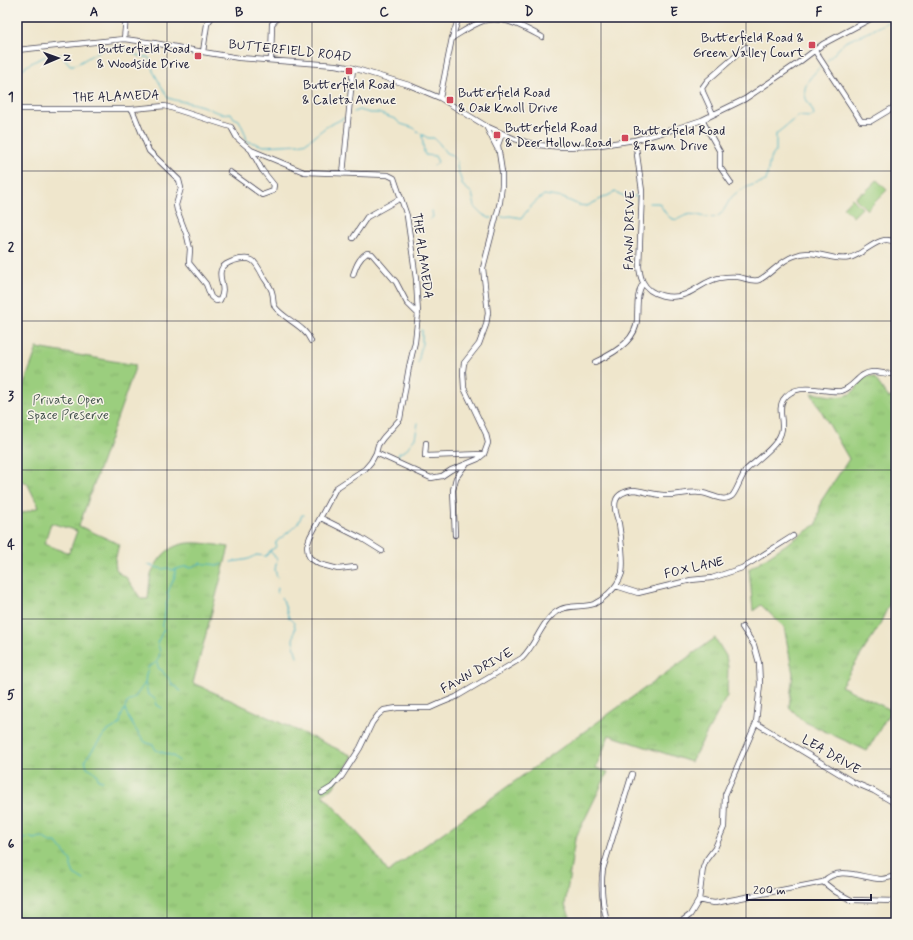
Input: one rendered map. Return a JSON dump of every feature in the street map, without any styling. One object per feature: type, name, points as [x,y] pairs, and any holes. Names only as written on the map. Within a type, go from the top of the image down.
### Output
[{"type":"street","points":[[17,35],[18,17]]},
{"type":"street","points":[[124,40],[126,17]]},
{"type":"street","points":[[203,52],[207,24],[212,17]]},
{"type":"street","points":[[271,60],[272,24],[278,17]]},
{"type":"street","points":[[440,98],[452,38],[459,17]]},
{"type":"street","name":"BUTTERFIELD ROAD","points":[[17,50],[124,40],[154,43],[239,58],[316,62],[353,68],[409,85],[440,98],[502,134],[537,145],[564,147],[594,146],[635,140],[702,120],[745,99],[837,36],[874,17]]},
{"type":"street","points":[[452,38],[482,21],[494,19],[526,28],[542,37]]},
{"type":"street","points":[[713,114],[702,88],[706,81],[746,46]]},
{"type":"street","points":[[815,51],[861,121],[871,121],[896,106]]},
{"type":"street","points":[[343,174],[353,68]]},
{"type":"street","name":"THE ALAMEDA","points":[[17,109],[132,109],[165,106],[231,127],[237,138],[251,150],[304,172],[391,176],[394,178],[407,216],[416,279],[418,314],[415,342],[400,419],[382,438],[376,453],[365,469],[336,488],[307,546],[310,558],[319,564],[338,569],[354,567]]},
{"type":"street","points":[[132,109],[149,151],[179,180],[181,184],[176,205],[190,249],[189,263],[206,284],[211,297],[216,301],[220,300],[222,296],[223,288],[220,273],[223,267],[228,263],[250,258],[255,261],[271,290],[273,304],[275,307],[305,332],[311,341]]},
{"type":"street","points":[[702,120],[720,152],[720,167],[731,183]]},
{"type":"street","points":[[486,126],[498,150]]},
{"type":"street","points":[[376,453],[431,478],[442,476],[451,470],[473,461],[484,454],[487,447],[488,439],[464,388],[463,372],[464,363],[479,344],[486,325],[488,313],[483,268],[500,202],[502,172],[498,150],[499,140],[502,134]]},
{"type":"street","name":"FAWN DRIVE","points":[[635,140],[642,191],[639,267],[643,283],[650,290],[658,294],[678,297],[692,291],[710,280],[728,276],[754,281],[758,280],[788,259],[801,254],[813,252],[846,259],[855,257],[881,241],[891,240],[896,243]]},
{"type":"street","name":"THE ALAMEDA","points":[[230,172],[262,195],[273,191],[274,185],[262,170],[251,150]]},
{"type":"street","points":[[353,238],[367,217],[400,198]]},
{"type":"street","points":[[353,275],[362,256],[367,253],[372,254],[396,282],[407,303],[418,314]]},
{"type":"street","points":[[595,362],[619,350],[630,339],[635,330],[639,289],[643,283]]},
{"type":"street","name":"FAWN DRIVE","points":[[322,793],[332,787],[342,776],[360,748],[372,722],[382,712],[397,708],[430,708],[456,697],[522,658],[529,652],[548,620],[556,611],[594,604],[601,601],[616,586],[622,573],[623,561],[619,525],[615,508],[618,496],[633,490],[664,495],[691,492],[703,493],[722,498],[728,497],[735,492],[743,474],[747,469],[776,442],[781,433],[781,404],[790,393],[808,389],[840,391],[850,387],[864,374],[872,372],[896,373]]},
{"type":"street","points":[[426,443],[425,456],[484,454]]},
{"type":"street","points":[[455,535],[453,490],[456,478],[466,464]]},
{"type":"street","points":[[321,518],[361,538],[382,551]]},
{"type":"street","name":"FOX LANE","points":[[616,586],[638,593],[691,580],[712,578],[742,568],[793,536]]},
{"type":"street","points":[[679,923],[690,915],[699,900],[703,868],[706,860],[715,848],[724,827],[725,796],[756,723],[760,684],[759,663],[754,645],[742,627]]},
{"type":"street","name":"LEA DRIVE","points":[[756,723],[853,782],[874,791],[891,801],[896,806]]},
{"type":"street","points":[[607,923],[601,893],[603,869],[632,774]]},
{"type":"street","points":[[699,900],[715,903],[823,882],[826,878],[838,873],[851,873],[882,879],[896,876]]},
{"type":"street","points":[[823,882],[836,892],[851,900],[896,901]]},
{"type":"green space","points":[[877,180],[887,190],[867,210],[855,198],[862,192],[864,193]]},
{"type":"green space","points":[[852,198],[862,208],[853,217],[843,207]]},
{"type":"green space","name":"Private Open Space Preserve","points":[[37,348],[136,365],[79,526],[119,544],[115,561],[116,569],[120,574],[126,577],[141,599],[148,599],[152,571],[164,554],[172,548],[189,543],[229,547],[193,683],[353,756],[333,788],[322,794],[371,848],[388,872],[715,638],[726,656],[728,667],[727,696],[691,762],[609,735],[596,768],[608,772],[575,839],[565,905],[573,923],[17,923],[17,515],[39,507],[27,483],[17,479],[17,404]],"holes":[[[51,523],[77,531],[69,553],[44,544]]]},
{"type":"green space","points":[[869,376],[874,377],[889,398],[896,395],[896,590],[878,628],[841,686],[891,710],[867,751],[803,721],[789,707],[793,674],[784,627],[761,605],[753,611],[749,569],[817,524],[821,501],[849,459],[811,393],[845,396],[854,391],[862,380]]},
{"type":"waterway","points":[[827,61],[845,42],[896,18]]},
{"type":"waterway","points":[[19,71],[29,64],[50,55],[62,55],[70,65],[74,65],[99,51],[110,47],[124,49],[140,56],[148,57],[151,61],[153,71],[168,98],[198,105],[219,113],[231,113],[234,118],[239,120],[247,141],[264,146],[299,144],[307,142],[326,127],[344,118]]},
{"type":"waterway","points":[[649,203],[659,203],[668,216],[675,219],[691,214],[710,218],[721,214],[732,196],[742,189],[766,181],[770,159],[776,151],[776,134],[798,116],[810,117],[814,115],[805,96],[805,91],[808,82],[820,67]]},
{"type":"waterway","points":[[354,112],[359,110],[370,113],[378,113],[395,119],[401,124],[414,128],[428,138],[434,138],[446,153],[452,155],[457,161],[457,167],[463,186],[472,193],[475,207],[482,214],[492,218]]},
{"type":"waterway","points":[[422,135],[425,155],[435,156],[438,162],[434,166]]},
{"type":"waterway","points":[[502,217],[510,216],[522,218],[532,205],[544,195],[563,198],[579,205],[587,206],[615,192],[626,197],[637,196],[638,201]]},
{"type":"waterway","points":[[429,220],[433,217],[432,211]]},
{"type":"waterway","points":[[418,363],[422,343],[422,330]]},
{"type":"waterway","points":[[398,459],[399,453],[405,451],[415,438],[418,423]]},
{"type":"waterway","points":[[231,562],[247,559],[256,555],[266,556],[276,547],[276,542],[292,529],[298,523],[302,515],[304,515]]},
{"type":"waterway","points":[[270,551],[277,559],[275,570],[277,577]]},
{"type":"waterway","points":[[148,565],[172,570],[188,566],[189,568],[201,563],[218,566],[222,564]]},
{"type":"waterway","points":[[103,781],[98,780],[95,772],[87,767],[85,760],[106,732],[120,724],[121,717],[127,703],[135,697],[145,683],[149,666],[153,665],[158,660],[160,653],[157,643],[164,629],[162,627],[166,604],[169,597],[167,594],[175,576],[175,569]]},
{"type":"waterway","points":[[277,593],[278,588]]},
{"type":"waterway","points":[[281,598],[289,618],[294,623],[295,627],[293,641],[297,657]]},
{"type":"waterway","points":[[157,663],[159,669],[162,670],[172,685],[177,687],[180,691]]},
{"type":"waterway","points":[[145,684],[148,694],[155,699],[157,705],[162,708]]},
{"type":"waterway","points":[[125,709],[129,719],[145,742],[153,745],[156,750],[173,756],[179,761]]},
{"type":"waterway","points":[[17,841],[30,837],[33,839],[42,837],[50,842],[56,842],[71,861],[74,874],[84,880]]},
{"type":"place","name":"Butterfield Road & Green Valley Court","points":[[812,45]]},
{"type":"place","name":"Butterfield Road & Woodside Drive","points":[[198,56]]},
{"type":"place","name":"Butterfield Road & Caleta Avenue","points":[[349,71]]},
{"type":"place","name":"Butterfield Road & Oak Knoll Drive","points":[[450,100]]},
{"type":"place","name":"Butterfield Road & Deer Hollow Road","points":[[497,135]]},
{"type":"place","name":"Butterfield Road & Fawn Drive","points":[[625,138]]}]
